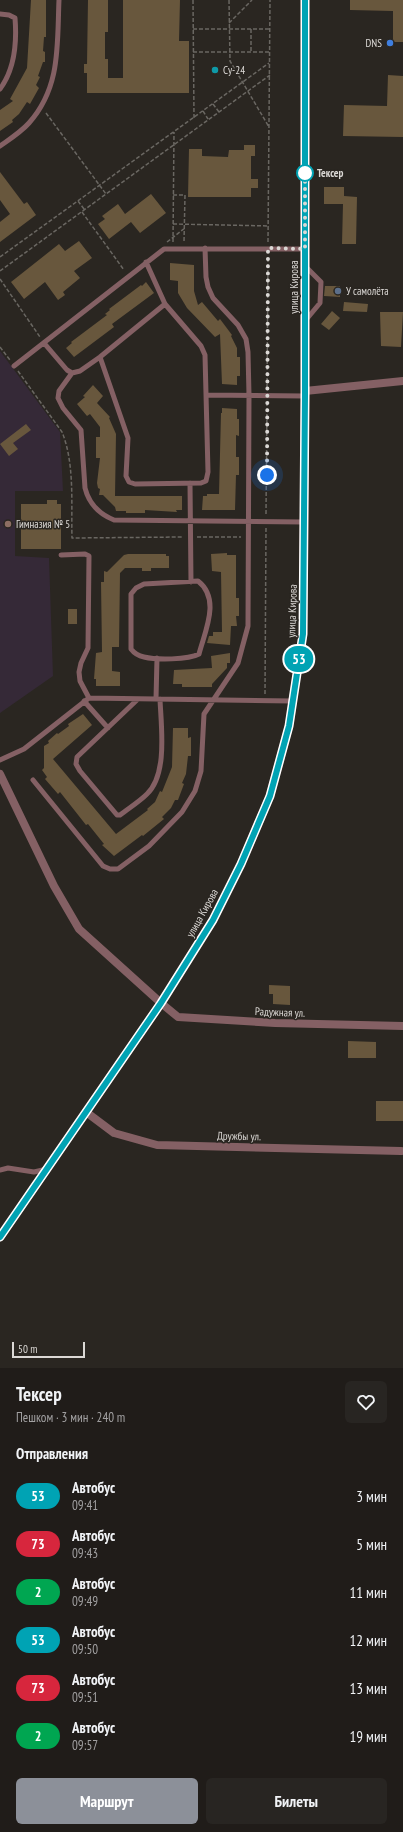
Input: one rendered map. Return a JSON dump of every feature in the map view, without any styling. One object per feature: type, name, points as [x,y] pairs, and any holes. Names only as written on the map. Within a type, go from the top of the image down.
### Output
[{"type":"main road","name":"улица Кирова","points":[[0,1237],[161,1003],[213,920],[241,864],[270,796],[289,726],[303,634],[305,393],[305,0]]},
{"type":"street","points":[[305,393],[403,382]]},
{"type":"street","name":"Радужная ул.","points":[[0,774],[54,886],[79,929],[178,1017],[275,1024],[403,1026]]},
{"type":"street","name":"Дружбы ул.","points":[[86,1112],[114,1133],[157,1145],[401,1151]]},
{"type":"lane","points":[[0,146],[29,123],[41,106],[50,89],[55,71],[59,0]]},
{"type":"lane","points":[[0,14],[9,15],[15,18],[16,44],[11,67],[6,81],[0,89]]},
{"type":"lane","points":[[14,366],[43,340],[164,250],[173,248],[305,249]]},
{"type":"lane","points":[[33,780],[103,866],[110,869],[118,869],[149,846],[182,812],[195,791],[201,771],[204,714],[238,663],[248,626],[249,395],[246,340],[238,325],[213,298],[208,287],[206,277],[205,248]]},
{"type":"lane","points":[[100,357],[128,438],[126,476],[128,482],[135,484],[190,484],[206,481],[208,472],[205,354],[201,346],[165,304],[146,262]]},
{"type":"lane","points":[[305,266],[321,282],[320,303],[305,320]]},
{"type":"lane","points":[[165,304],[100,357],[80,370],[72,373],[59,391],[58,398],[63,408],[81,430],[85,488],[87,496],[98,512],[114,520],[304,522]]},
{"type":"lane","points":[[43,340],[67,370],[72,373]]},
{"type":"lane","points":[[206,395],[267,395],[305,393]]},
{"type":"lane","points":[[190,484],[191,582]]},
{"type":"lane","points":[[61,555],[85,554],[89,556],[88,648],[81,663],[79,672],[80,681],[87,700],[108,728]]},
{"type":"lane","points":[[198,581],[202,584],[210,598],[211,611],[198,654],[192,657],[157,658],[144,657],[134,653],[131,649],[131,594],[136,588],[144,584],[198,581]]},
{"type":"lane","points":[[138,699],[77,757],[76,764],[117,815],[120,815],[148,794],[156,781],[161,756],[157,658]]},
{"type":"lane","points":[[0,760],[24,750],[87,700],[158,699],[293,701]]},
{"type":"lane","points":[[0,1170],[8,1168],[34,1172],[47,1169]]},
{"type":"path","points":[[193,0],[194,118]]},
{"type":"path","points":[[229,0],[230,61],[269,128]]},
{"type":"path","points":[[229,23],[252,0]]},
{"type":"path","points":[[265,701],[270,0]]},
{"type":"path","points":[[193,29],[270,29]]},
{"type":"path","points":[[251,29],[251,52]]},
{"type":"path","points":[[193,52],[270,52]]},
{"type":"path","points":[[0,258],[270,63]]},
{"type":"path","points":[[0,271],[270,75]]},
{"type":"path","points":[[213,104],[219,112]]},
{"type":"path","points":[[41,106],[106,194]]},
{"type":"path","points":[[203,111],[209,120]]},
{"type":"path","points":[[173,248],[174,132]]},
{"type":"path","points":[[173,195],[185,195],[184,248]]},
{"type":"path","points":[[78,201],[84,210]]},
{"type":"path","points":[[82,212],[126,273]]},
{"type":"path","points":[[173,224],[269,226]]},
{"type":"path","points":[[0,279],[43,340]]},
{"type":"path","points":[[0,347],[62,432],[70,466],[72,538],[248,537]]},
{"type":"shaded area","name":"Гимназия № 5","points":[[0,351],[60,432],[63,491],[15,491],[15,556],[49,558],[53,676],[0,713]]},
{"type":"building","points":[[31,0],[46,0],[46,37],[44,37],[43,51],[45,52],[45,62],[43,62],[38,76],[40,77],[36,85],[39,88],[30,104],[27,102],[19,114],[12,120],[13,122],[0,131],[0,110],[13,101],[10,99],[27,68]]},
{"type":"building","points":[[88,0],[108,0],[108,32],[105,32],[105,59],[108,59],[108,78],[123,78],[123,0],[180,0],[179,41],[189,41],[189,93],[87,93],[87,73],[84,73],[84,64],[87,64]]},
{"type":"building","points":[[350,0],[403,0],[403,42],[393,42],[393,11],[350,10]]},
{"type":"building","points":[[388,75],[403,76],[403,137],[343,136],[344,105],[387,106]]},
{"type":"building","points":[[244,145],[255,145],[255,156],[251,156],[251,179],[258,179],[258,188],[251,188],[251,197],[188,197],[189,149],[202,149],[202,156],[228,157],[229,150],[244,150]]},
{"type":"building","points":[[0,172],[24,204],[27,202],[36,215],[0,242],[0,222],[10,214],[0,200]]},
{"type":"building","points":[[324,187],[344,187],[344,196],[357,197],[356,244],[342,244],[343,204],[324,204]]},
{"type":"building","points":[[151,194],[166,213],[140,233],[131,222],[109,239],[98,224],[105,219],[102,216],[118,204],[125,214]]},
{"type":"building","points":[[79,241],[92,258],[74,271],[80,278],[63,292],[65,295],[58,300],[45,282],[24,299],[11,282],[59,244],[65,251]]},
{"type":"building","points":[[170,263],[194,265],[194,291],[198,305],[202,302],[218,321],[220,319],[232,335],[231,336],[237,348],[237,357],[240,357],[240,376],[237,376],[237,385],[222,384],[220,334],[215,337],[187,308],[178,293],[178,281],[170,280]]},
{"type":"building","points":[[146,282],[154,293],[112,324],[114,327],[74,357],[66,348],[72,343],[71,342],[107,315],[105,314],[110,310],[109,309]]},
{"type":"building","points":[[325,286],[340,286],[340,297],[324,296]]},
{"type":"building","points":[[344,302],[368,304],[367,312],[343,311]]},
{"type":"building","points":[[332,311],[340,318],[329,330],[321,324]]},
{"type":"building","points":[[380,312],[403,312],[401,347],[381,346]]},
{"type":"building","points":[[93,385],[103,396],[97,403],[110,417],[109,418],[116,434],[115,496],[182,496],[182,510],[176,510],[177,512],[145,510],[145,513],[126,513],[126,511],[116,511],[115,507],[103,495],[99,495],[100,489],[98,488],[97,483],[100,458],[96,458],[96,437],[100,437],[100,427],[90,414],[87,416],[77,404],[85,397],[83,396]]},
{"type":"building","points":[[222,408],[237,409],[237,419],[239,419],[239,436],[236,435],[236,457],[239,457],[239,475],[236,475],[235,510],[202,510],[203,496],[207,496],[207,494],[219,494]]},
{"type":"building","points":[[26,424],[31,430],[13,443],[18,449],[9,456],[0,444]]},
{"type":"building","points":[[47,500],[57,500],[57,504],[61,504],[61,549],[21,549],[21,504],[47,504]]},
{"type":"building","points":[[227,553],[227,555],[236,555],[236,598],[239,598],[239,616],[236,616],[237,626],[231,626],[230,645],[207,643],[209,636],[213,636],[213,632],[222,632],[221,572],[212,571],[211,554]]},
{"type":"building","points":[[166,554],[166,556],[169,556],[169,568],[151,568],[151,571],[142,571],[142,568],[125,568],[120,573],[119,647],[112,647],[112,671],[120,672],[120,686],[96,686],[96,679],[94,679],[96,653],[102,652],[101,582],[104,582],[104,571],[107,572],[124,555]]},
{"type":"building","points":[[68,609],[77,609],[77,624],[68,624]]},
{"type":"building","points":[[230,653],[230,663],[227,663],[227,668],[212,684],[212,687],[182,687],[182,684],[173,684],[174,670],[212,668],[211,656]]},
{"type":"building","points":[[83,714],[92,725],[53,759],[116,834],[148,810],[147,809],[155,802],[160,791],[162,792],[172,767],[173,728],[188,728],[188,738],[191,737],[191,756],[188,756],[186,774],[182,783],[184,784],[178,800],[175,800],[171,808],[162,817],[164,819],[114,856],[102,845],[104,844],[88,824],[86,825],[60,792],[58,794],[45,779],[47,777],[42,770],[44,768],[44,746],[49,743],[48,741],[57,733],[58,734],[69,726],[68,724]]},
{"type":"building","points":[[269,985],[290,986],[290,1005],[273,1004],[273,994],[269,994]]},
{"type":"building","points":[[348,1041],[376,1042],[376,1058],[348,1058]]},
{"type":"building","points":[[376,1101],[403,1101],[403,1121],[376,1121]]},
{"type":"bus line","name":"53","points":[[0,1237],[161,1003],[213,920],[241,864],[270,796],[289,726],[303,634],[305,396],[305,0]]},
{"type":"place","name":"DNS","points":[[390,43]]},
{"type":"place","name":"Су-24","points":[[215,70]]},
{"type":"place","name":"Тексер","points":[[305,173]]},
{"type":"place","name":"У самолёта","points":[[338,291]]},
{"type":"place","name":"Гимназия № 5","points":[[8,524]]},
{"type":"route","points":[[267,475],[268,248],[305,249],[305,171],[305,173]]}]
